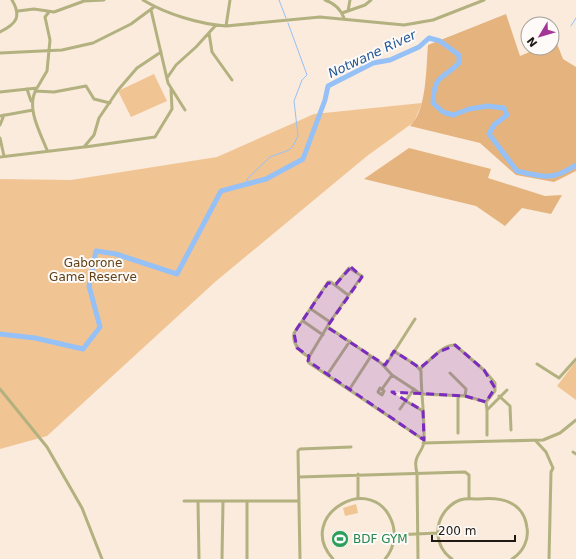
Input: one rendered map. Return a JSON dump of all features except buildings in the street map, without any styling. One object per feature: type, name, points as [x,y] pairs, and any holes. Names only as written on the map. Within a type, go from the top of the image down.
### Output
[{"type":"street","points":[[0,32],[13,24],[17,18],[18,11],[12,0]]},
{"type":"street","points":[[18,11],[57,11],[84,1],[104,0]]},
{"type":"street","points":[[143,0],[154,7],[216,25],[226,26],[320,17],[344,18],[388,25],[414,24],[433,20],[484,0]]},
{"type":"street","points":[[226,26],[230,0]]},
{"type":"street","points":[[325,0],[334,5],[342,13],[344,18]]},
{"type":"street","points":[[348,11],[350,0]]},
{"type":"street","points":[[342,13],[365,5],[371,0]]},
{"type":"street","points":[[0,53],[62,50],[93,43],[126,27],[154,7]]},
{"type":"street","points":[[151,10],[167,78],[171,89],[185,110]]},
{"type":"street","points":[[31,102],[47,71],[49,36],[45,17],[49,12]]},
{"type":"street","points":[[167,78],[176,65],[216,25]]},
{"type":"street","points":[[209,32],[212,52],[232,80]]},
{"type":"street","points":[[84,147],[94,135],[99,118],[118,90],[137,68],[161,52]]},
{"type":"street","points":[[0,92],[36,90],[54,92],[87,86],[94,98],[110,103]]},
{"type":"street","points":[[0,138],[2,156],[155,137],[172,109],[171,89]]},
{"type":"street","points":[[27,90],[47,150]]},
{"type":"street","points":[[0,116],[33,110]]},
{"type":"street","points":[[0,125],[4,115]]},
{"type":"street","points":[[335,285],[349,268],[352,268],[362,277],[348,295],[309,356],[309,363],[424,441],[535,440],[552,437],[576,420]]},
{"type":"street","points":[[309,356],[299,351],[294,338],[294,333],[328,282],[335,285],[348,295]]},
{"type":"street","points":[[311,308],[330,322]]},
{"type":"street","points":[[385,366],[415,319]]},
{"type":"street","points":[[303,321],[323,335]]},
{"type":"street","points":[[328,327],[372,356],[385,366],[392,375],[421,394],[465,396],[486,402]]},
{"type":"street","points":[[327,375],[350,341]]},
{"type":"street","points":[[420,369],[439,352],[451,345],[455,345],[484,370],[495,384],[495,390],[486,402],[487,435]]},
{"type":"street","points":[[394,351],[420,369]]},
{"type":"street","points":[[349,390],[372,356]]},
{"type":"street","points":[[537,364],[559,378],[576,359]]},
{"type":"street","points":[[418,559],[417,473],[415,459],[424,441],[420,369]]},
{"type":"street","points":[[450,373],[466,389],[465,396]]},
{"type":"street","points":[[382,390],[392,375]]},
{"type":"street","points":[[0,389],[47,447],[82,508],[102,559]]},
{"type":"street","points":[[400,409],[414,389]]},
{"type":"street","points":[[487,410],[507,390]]},
{"type":"street","points":[[458,396],[458,434]]},
{"type":"street","points":[[500,396],[510,407],[511,430]]},
{"type":"street","points":[[406,401],[423,411]]},
{"type":"street","points":[[535,440],[546,452],[553,468],[551,472],[550,559]]},
{"type":"street","points":[[300,559],[298,452],[300,449],[351,447]]},
{"type":"street","points":[[299,477],[358,474],[468,472],[470,499]]},
{"type":"street","points":[[358,474],[358,498]]},
{"type":"street","points":[[333,559],[324,543],[323,527],[326,519],[330,512],[343,502],[358,498],[372,501],[384,509],[392,521],[394,535],[391,550],[385,559]]},
{"type":"street","points":[[452,559],[441,548],[438,533],[439,522],[445,511],[461,500],[491,498],[504,499],[520,510],[526,522],[527,535],[524,547],[512,559]]},
{"type":"street","points":[[184,501],[299,501]]},
{"type":"street","points":[[198,501],[199,559]]},
{"type":"street","points":[[222,559],[223,501]]},
{"type":"street","points":[[247,501],[247,559]]},
{"type":"street","points":[[394,535],[438,533]]},
{"type":"highlighted area","points":[[351,267],[362,277],[327,327],[385,365],[394,351],[420,368],[439,352],[455,345],[484,370],[495,388],[486,402],[465,396],[392,392],[423,411],[424,440],[308,361],[309,356],[297,348],[294,333],[328,283],[336,284]]},
{"type":"green space","points":[[154,74],[167,101],[131,117],[118,91]]},
{"type":"green space","name":"Gaborone Game Reserve","points":[[422,103],[414,122],[367,156],[215,282],[47,436],[0,449],[0,179],[71,180],[217,157],[314,114]]},
{"type":"green space","points":[[576,361],[576,400],[557,386]]},
{"type":"green space","points":[[356,504],[358,513],[345,516],[343,508]]},
{"type":"shaded area","points":[[506,14],[520,56],[560,56],[560,51],[563,59],[576,67],[576,171],[554,182],[516,175],[480,143],[410,126],[416,119],[423,100],[428,45]]},
{"type":"shaded area","points":[[409,148],[491,169],[488,178],[545,196],[562,195],[551,214],[522,208],[505,226],[476,206],[364,179]]},
{"type":"waterway","points":[[279,0],[286,18]]},
{"type":"waterway","points":[[571,26],[576,18]]},
{"type":"waterway","points":[[245,185],[248,178],[270,157],[289,150],[293,146],[298,136],[294,101],[302,80],[307,75],[288,23]]},
{"type":"waterway","name":"Notwane River","points":[[0,334],[35,338],[83,349],[100,327],[89,286],[96,251],[116,254],[177,274],[221,191],[266,179],[303,159],[325,100],[328,86],[373,63],[390,60],[419,47],[429,38],[440,41],[459,55],[459,63],[440,78],[435,87],[433,103],[443,112],[453,115],[469,109],[488,106],[504,108],[507,115],[494,125],[489,134],[517,171],[541,176],[553,176],[560,174],[576,165]]},
{"type":"place","name":"BDF GYM","points":[[340,539]]}]
